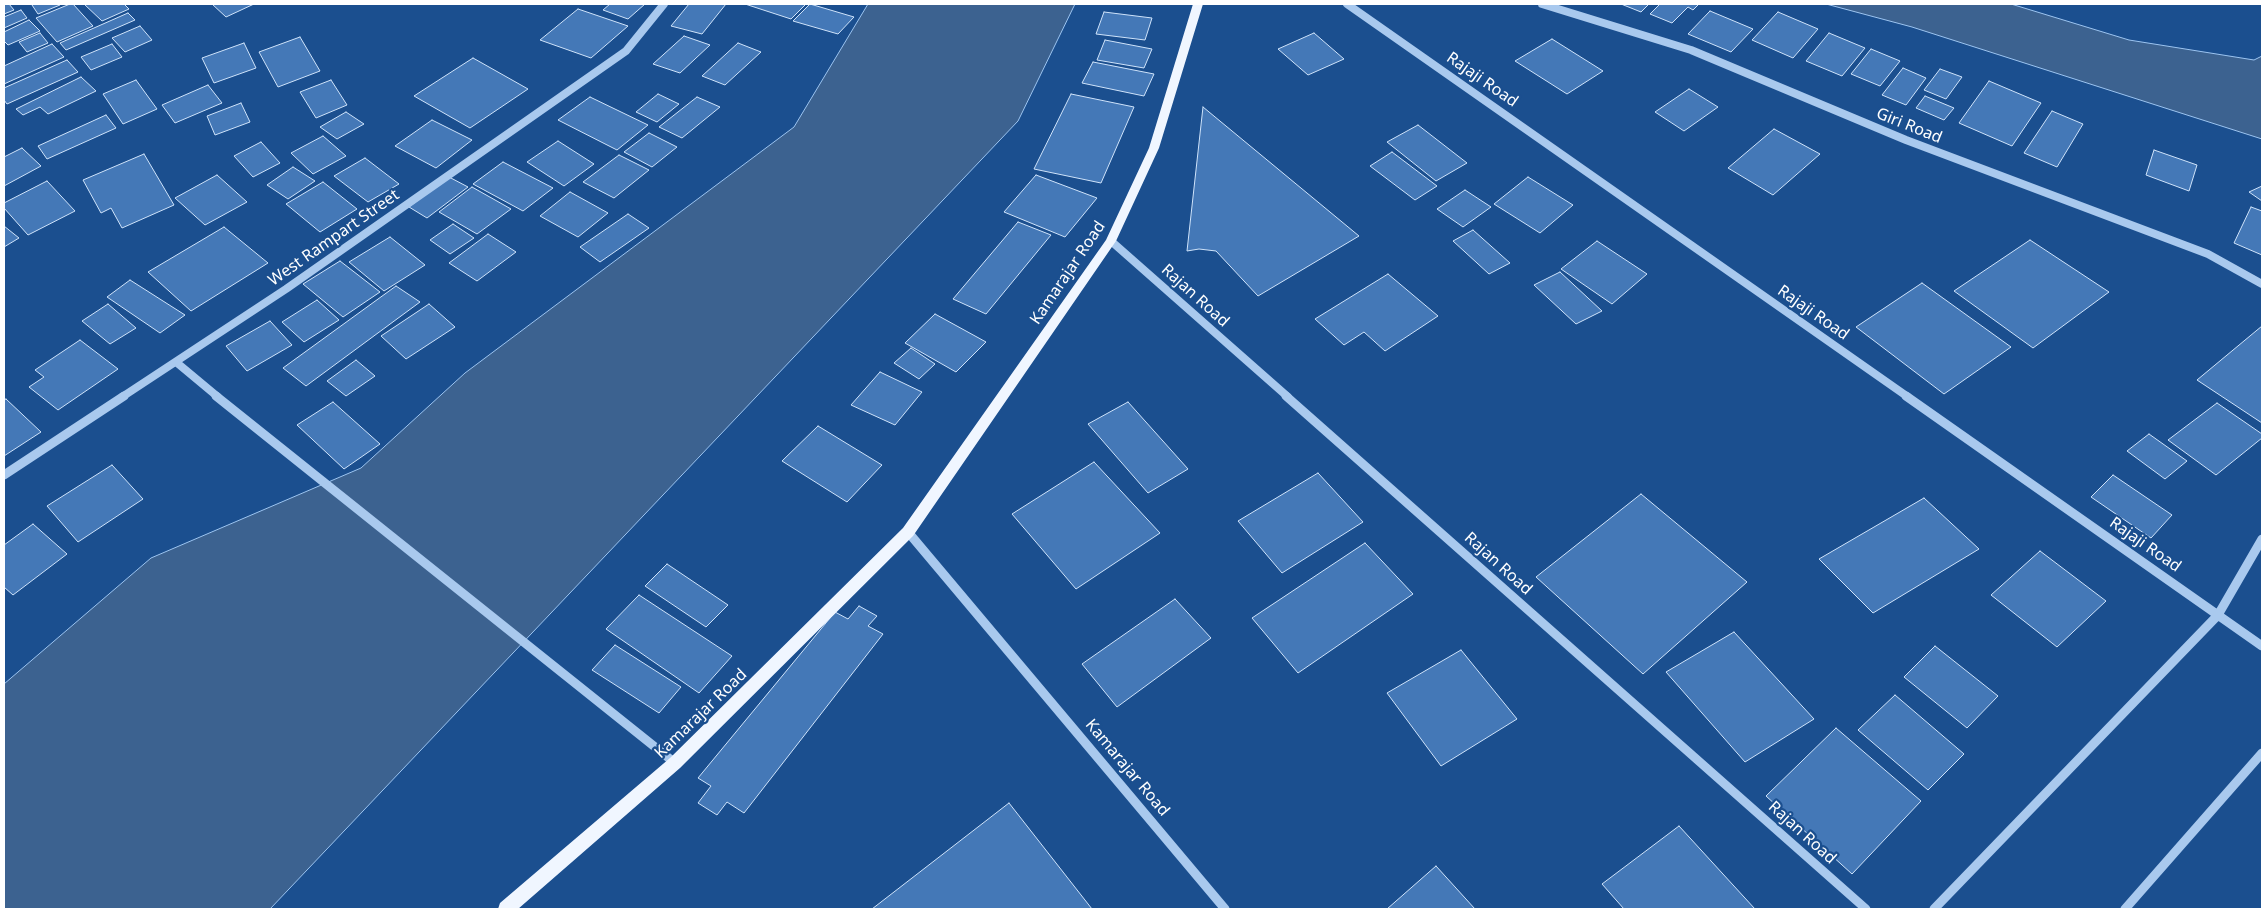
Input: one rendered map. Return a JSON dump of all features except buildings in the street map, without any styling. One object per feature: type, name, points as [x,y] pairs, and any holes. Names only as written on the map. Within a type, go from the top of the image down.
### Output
[{"type":"main road","name":"Kamarajar Road","points":[[506,909],[674,763],[908,532],[1111,242],[1154,148],[1198,4]]},
{"type":"street","name":"West Rampart Street","points":[[4,475],[286,289],[626,51],[664,4]]},
{"type":"street","name":"Rajaji Road","points":[[1347,4],[2262,646]]},
{"type":"street","name":"Giri Road","points":[[1542,4],[1691,50],[1906,140],[2208,254],[2262,284]]},
{"type":"street","name":"Rajan Road","points":[[1111,242],[1866,909]]},
{"type":"street","points":[[176,362],[248,423],[674,763]]},
{"type":"street","name":"Kamarajar Road","points":[[908,532],[1225,909]]},
{"type":"street","points":[[1934,909],[2218,615],[2262,539]]},
{"type":"street","points":[[2125,909],[2262,753]]},
{"type":"water","points":[[868,4],[1075,4],[1018,121],[270,909],[4,909],[4,684],[151,558],[361,468],[465,373],[794,127]]},
{"type":"water","points":[[1826,4],[2011,4],[2129,40],[2254,60],[2262,56],[2262,139],[1912,27]]}]
